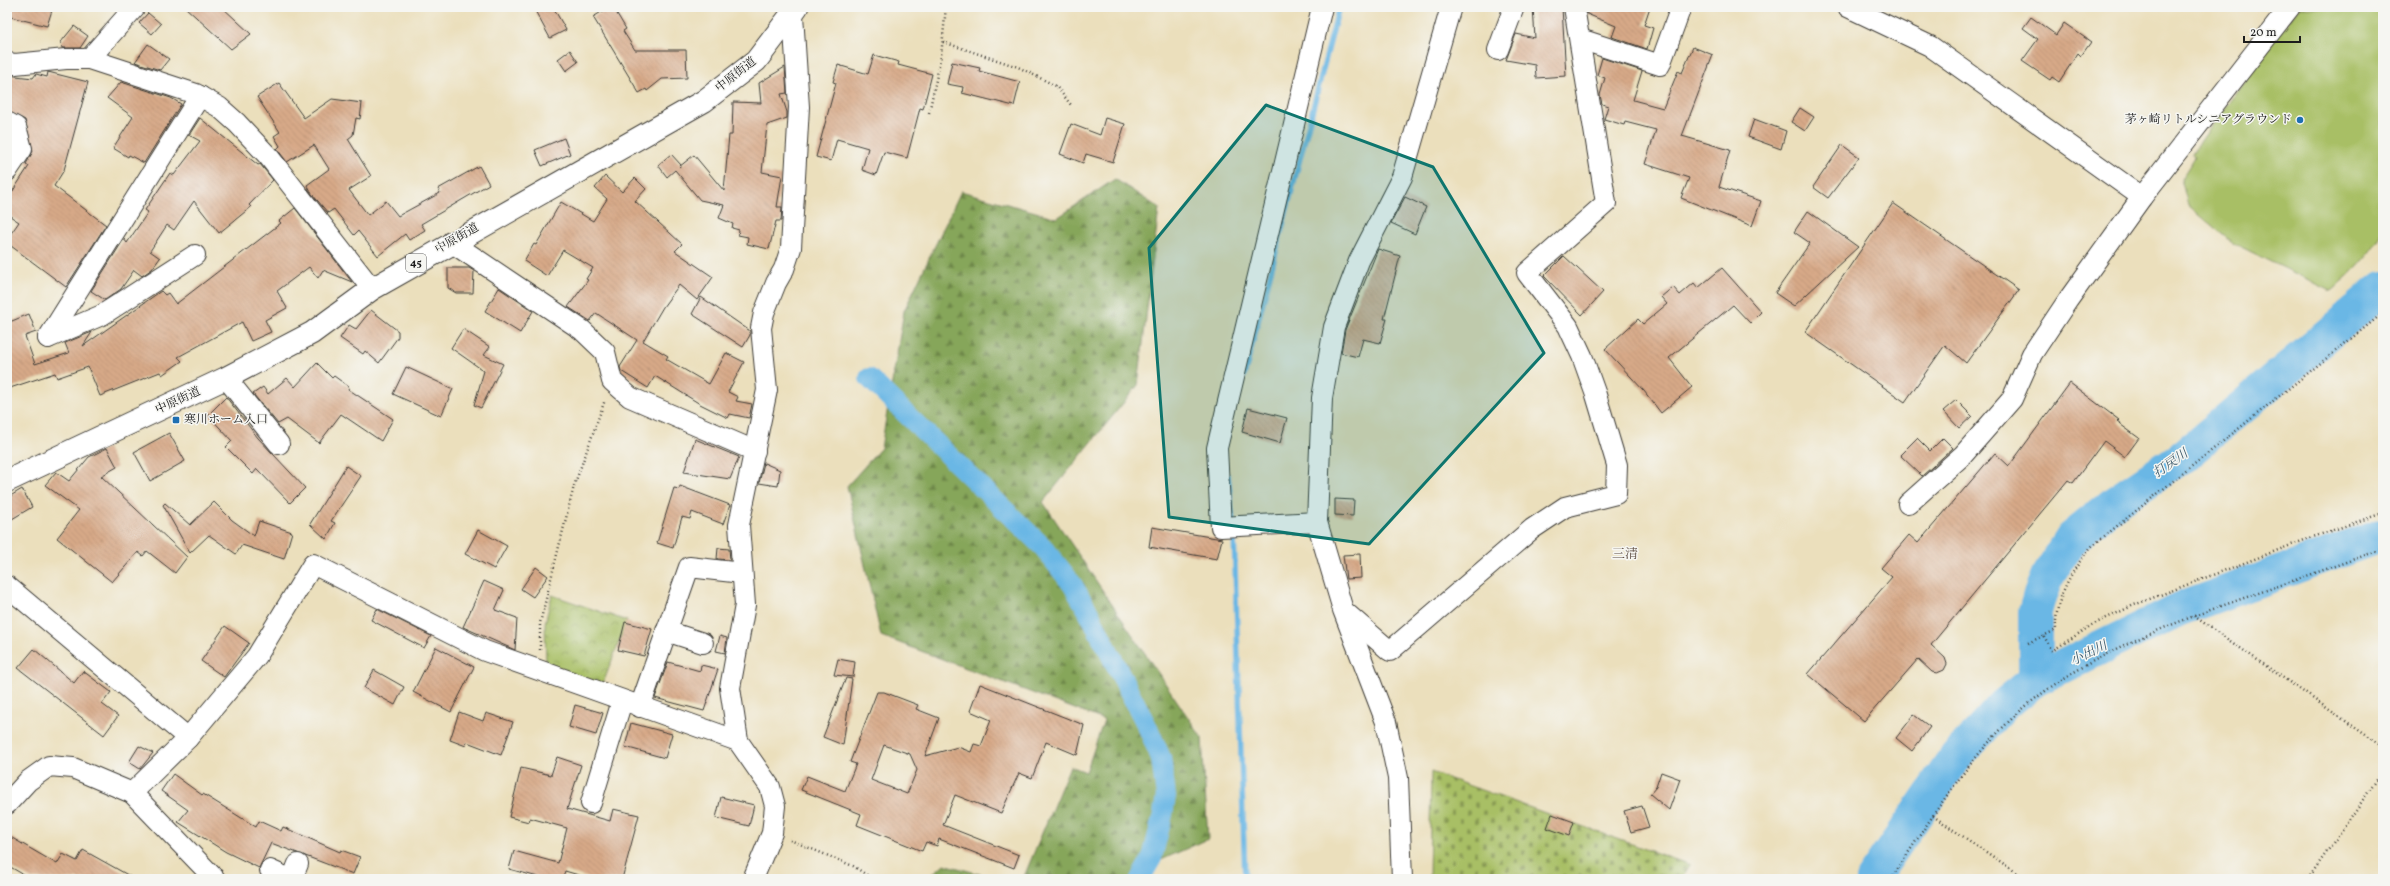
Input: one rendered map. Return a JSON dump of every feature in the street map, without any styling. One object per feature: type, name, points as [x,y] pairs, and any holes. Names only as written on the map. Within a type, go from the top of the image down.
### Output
[{"type":"main road","name":"中原街道","points":[[7,481],[226,378],[312,333],[372,289],[451,242],[704,101],[756,61],[795,11]]},
{"type":"street","points":[[89,59],[135,7]]},
{"type":"street","points":[[1317,522],[1221,527],[1217,448],[1322,7]]},
{"type":"street","points":[[1402,879],[1398,778],[1386,722],[1343,610],[1317,522],[1322,398],[1334,327],[1359,261],[1402,177],[1451,7]]},
{"type":"street","points":[[1498,50],[1514,7]]},
{"type":"street","points":[[1343,610],[1390,651],[1532,529],[1565,507],[1616,494],[1617,465],[1596,395],[1582,356],[1568,326],[1527,272],[1606,203],[1574,7]]},
{"type":"street","points":[[1580,39],[1660,65],[1681,7]]},
{"type":"street","points":[[1848,7],[1930,46],[2142,197]]},
{"type":"street","points":[[1908,504],[1963,455],[2012,399],[2032,354],[2068,300],[2142,197],[2290,7]]},
{"type":"street","points":[[753,879],[772,833],[775,806],[770,786],[738,741],[730,688],[745,604],[738,525],[755,451],[766,390],[760,328],[764,313],[784,269],[791,248],[799,107],[795,11]]},
{"type":"street","points":[[7,63],[15,64],[66,59],[89,59],[171,84],[200,96],[219,107],[237,123],[269,157],[372,289]]},
{"type":"street","points":[[195,255],[102,315],[48,338],[200,96]]},
{"type":"street","points":[[7,122],[16,127],[22,149],[7,171]]},
{"type":"street","points":[[451,242],[582,330],[605,352],[612,381],[630,397],[755,451]]},
{"type":"street","points":[[226,378],[279,444]]},
{"type":"street","points":[[132,794],[188,738],[257,656],[313,564],[485,651],[539,672],[738,741]]},
{"type":"street","points":[[589,803],[631,704],[666,631],[689,568],[742,573]]},
{"type":"street","points":[[7,586],[188,738]]},
{"type":"street","points":[[666,631],[703,643]]},
{"type":"street","points":[[7,804],[28,781],[49,766],[73,768],[132,794],[215,879]]},
{"type":"street","points":[[270,870],[293,874]]},
{"type":"path","points":[[929,113],[943,42],[946,7]]},
{"type":"path","points":[[943,42],[1018,67],[1056,86],[1071,105]]},
{"type":"path","points":[[2028,643],[2045,637],[2056,630],[2056,614],[2065,589],[2078,564],[2090,547],[2383,313]]},
{"type":"path","points":[[539,672],[540,623],[574,486],[612,381]]},
{"type":"path","points":[[2045,637],[2052,651],[2092,625],[2169,591],[2307,539],[2383,513]]},
{"type":"path","points":[[1891,879],[1933,816],[1984,747],[2018,713],[2070,676],[2119,648],[2193,616],[2383,549]]},
{"type":"path","points":[[2193,616],[2383,747]]},
{"type":"path","points":[[2308,879],[2383,771]]},
{"type":"path","points":[[1933,816],[2026,879]]},
{"type":"path","points":[[772,833],[853,866],[873,879]]},
{"type":"highlighted area","points":[[1266,105],[1433,167],[1544,353],[1369,544],[1169,517],[1149,248]]},
{"type":"green space","name":"茅ヶ崎リトルシニアグラウンド","points":[[2299,7],[2383,7],[2383,232],[2372,249],[2360,263],[2331,291],[2231,242],[2188,205],[2181,179],[2195,157],[2192,153]]},
{"type":"green space","points":[[1115,179],[1159,208],[1138,385],[1043,502],[1202,738],[1208,839],[1141,869],[1133,879],[1023,879],[1070,766],[1086,772],[1104,720],[881,636],[847,486],[881,448],[904,311],[961,191],[1057,218]]},
{"type":"green space","points":[[552,595],[627,621],[602,686],[546,666],[545,623]]},
{"type":"green space","points":[[1431,772],[1690,865],[1681,879],[1429,879]]},
{"type":"green space","points":[[944,864],[997,879],[927,879]]},
{"type":"building","points":[[7,7],[53,7],[47,26],[7,16]]},
{"type":"building","points":[[185,7],[222,7],[251,34],[231,49]]},
{"type":"building","points":[[533,7],[553,7],[566,30],[550,38]]},
{"type":"building","points":[[610,7],[613,7],[626,29],[623,31],[635,50],[686,50],[687,78],[662,79],[647,91],[646,89],[639,93],[593,17]]},
{"type":"building","points":[[1533,7],[1562,7],[1566,76],[1536,78],[1535,65],[1506,60],[1516,34],[1535,38]]},
{"type":"building","points":[[1586,7],[1650,7],[1644,25],[1653,28],[1647,49],[1612,37],[1616,26],[1587,14]]},
{"type":"building","points":[[148,13],[161,24],[152,34],[139,23]]},
{"type":"building","points":[[2031,17],[2056,35],[2064,23],[2091,42],[2081,56],[2078,53],[2059,82],[2052,77],[2050,80],[2022,61],[2038,39],[2023,28]]},
{"type":"building","points":[[74,26],[88,36],[80,48],[62,48],[61,42]]},
{"type":"building","points":[[148,44],[169,59],[160,70],[135,62]]},
{"type":"building","points":[[1693,47],[1713,55],[1682,136],[1730,150],[1719,187],[1761,201],[1752,226],[1681,198],[1689,178],[1645,164],[1656,130],[1625,122],[1624,125],[1604,119],[1608,106],[1602,104],[1600,95],[1605,78],[1597,75],[1602,58],[1642,71],[1633,100],[1663,108],[1678,71],[1682,73]]},
{"type":"building","points":[[570,50],[578,62],[566,71],[558,59]]},
{"type":"building","points":[[874,55],[899,62],[898,65],[932,74],[923,109],[920,108],[907,158],[884,152],[876,175],[862,170],[868,148],[837,139],[831,161],[816,157],[836,83],[833,82],[838,65],[868,74]]},
{"type":"building","points":[[952,62],[980,68],[979,71],[1020,82],[1014,106],[962,93],[963,87],[947,84]]},
{"type":"building","points":[[785,67],[787,93],[781,94],[787,112],[787,118],[767,125],[762,172],[782,176],[777,207],[782,207],[781,221],[776,221],[769,249],[747,244],[748,237],[738,235],[739,230],[732,228],[733,224],[719,218],[724,205],[700,200],[675,170],[667,177],[658,165],[671,154],[681,165],[679,167],[694,155],[724,191],[729,135],[732,135],[733,102],[761,103],[759,83]]},
{"type":"building","points":[[48,72],[88,82],[64,170],[54,186],[106,225],[66,287],[7,243],[7,239],[19,222],[7,214],[7,200],[29,166],[26,164],[33,151],[25,120],[7,111],[7,75],[33,78],[36,74],[47,77]]},
{"type":"building","points":[[121,82],[171,98],[181,104],[144,163],[129,155],[128,157],[113,148],[133,117],[107,98]]},
{"type":"building","points":[[279,83],[304,118],[332,99],[362,103],[360,119],[356,118],[353,135],[348,139],[371,176],[349,190],[368,215],[386,201],[398,216],[440,193],[438,189],[479,166],[489,184],[421,224],[425,230],[409,240],[405,234],[378,256],[358,231],[354,235],[334,209],[328,213],[312,194],[307,185],[329,169],[314,145],[287,162],[277,149],[280,146],[274,136],[280,132],[257,97]]},
{"type":"building","points":[[1800,108],[1814,117],[1805,131],[1791,122]]},
{"type":"building","points":[[200,118],[258,165],[260,164],[273,180],[249,205],[251,207],[219,233],[194,201],[174,230],[167,225],[150,251],[160,258],[152,269],[142,276],[134,270],[121,289],[105,300],[91,291],[124,239],[127,243],[148,212],[145,210],[170,173],[174,175],[200,141],[189,135]]},
{"type":"building","points":[[1105,118],[1125,124],[1113,162],[1086,154],[1083,163],[1060,154],[1071,124],[1100,135]]},
{"type":"building","points":[[1754,119],[1786,131],[1781,149],[1748,137]]},
{"type":"building","points":[[564,138],[570,154],[542,166],[535,150]]},
{"type":"building","points":[[1842,145],[1859,157],[1828,198],[1813,187]]},
{"type":"building","points":[[605,176],[622,192],[635,178],[646,189],[635,201],[682,244],[675,251],[713,277],[697,300],[679,285],[663,307],[643,341],[668,356],[666,359],[709,384],[726,353],[744,362],[728,392],[738,397],[736,401],[752,404],[749,418],[730,414],[728,418],[700,404],[655,376],[648,388],[621,371],[620,367],[637,340],[596,313],[590,321],[568,307],[588,280],[586,279],[593,268],[563,250],[547,276],[524,261],[534,244],[536,245],[561,202],[593,221],[607,199],[595,188]]},
{"type":"building","points":[[1405,197],[1426,207],[1415,234],[1391,223]]},
{"type":"building","points":[[1893,203],[2019,290],[1966,363],[1945,345],[1905,402],[1805,332]]},
{"type":"building","points":[[295,208],[352,282],[323,270],[318,278],[309,267],[277,291],[287,308],[265,320],[271,332],[251,341],[242,322],[178,357],[182,361],[162,375],[160,372],[100,396],[88,367],[57,378],[55,373],[7,389],[7,323],[29,314],[36,332],[25,336],[35,364],[69,353],[65,343],[92,332],[83,346],[161,291],[165,295],[168,293],[176,304],[281,223],[279,221]]},
{"type":"building","points":[[1808,211],[1858,247],[1794,306],[1775,293],[1810,243],[1794,232]]},
{"type":"building","points":[[1378,249],[1400,256],[1384,319],[1387,319],[1380,343],[1363,339],[1358,357],[1341,353],[1345,330]]},
{"type":"building","points":[[1564,256],[1603,292],[1582,315],[1544,276]]},
{"type":"building","points":[[448,268],[469,268],[474,271],[473,293],[456,293],[448,288]]},
{"type":"building","points":[[1722,268],[1761,312],[1750,323],[1733,305],[1669,358],[1692,387],[1661,413],[1644,391],[1605,349],[1638,319],[1643,324],[1667,304],[1661,297],[1673,287],[1680,295],[1694,283],[1698,288]]},
{"type":"building","points":[[499,288],[533,311],[520,333],[485,311]]},
{"type":"building","points":[[701,297],[750,331],[750,335],[743,347],[692,314]]},
{"type":"building","points":[[371,310],[398,331],[398,337],[379,363],[365,351],[363,354],[340,338],[349,325],[356,329]]},
{"type":"building","points":[[463,329],[490,347],[484,355],[503,364],[481,408],[474,405],[484,371],[451,348]]},
{"type":"building","points":[[317,363],[332,378],[334,376],[349,387],[348,389],[393,419],[381,441],[341,414],[319,443],[287,419],[278,424],[253,394],[263,387],[268,394],[287,378],[295,387]]},
{"type":"building","points":[[406,367],[453,389],[441,416],[393,394]]},
{"type":"building","points":[[2070,383],[2119,420],[2117,422],[2139,438],[2125,457],[2104,441],[2073,483],[2068,480],[1931,645],[1945,658],[1947,664],[1944,670],[1937,673],[1932,672],[1918,659],[1864,721],[1808,674],[1892,577],[1881,568],[1909,535],[1918,543],[1995,453],[2009,466]]},
{"type":"building","points":[[226,397],[258,438],[305,488],[290,503],[257,469],[253,474],[226,447],[232,441],[208,415]]},
{"type":"building","points":[[1956,400],[1972,416],[1959,428],[1943,411]]},
{"type":"building","points":[[1248,408],[1287,418],[1280,443],[1242,432]]},
{"type":"building","points":[[169,433],[185,461],[150,481],[134,452]]},
{"type":"building","points":[[1917,438],[1930,451],[1943,438],[1953,448],[1922,476],[1900,455]]},
{"type":"building","points":[[695,439],[739,457],[730,479],[684,472]]},
{"type":"building","points":[[107,448],[117,467],[101,476],[187,557],[175,573],[147,551],[143,556],[138,552],[112,582],[57,538],[79,510],[45,485],[56,472],[69,481],[89,457]]},
{"type":"building","points":[[764,463],[780,470],[778,486],[759,483]]},
{"type":"building","points":[[346,466],[361,476],[331,521],[335,523],[326,539],[310,524]]},
{"type":"building","points":[[680,486],[730,505],[723,524],[692,512],[690,519],[682,517],[673,548],[657,543],[674,488],[679,489]]},
{"type":"building","points":[[22,489],[32,507],[7,522],[7,498]]},
{"type":"building","points":[[1335,499],[1354,500],[1353,516],[1335,515]]},
{"type":"building","points":[[214,502],[232,520],[254,536],[259,521],[292,532],[284,559],[242,545],[236,554],[209,535],[190,553],[163,505],[165,503],[190,525]]},
{"type":"building","points":[[1152,527],[1222,539],[1217,559],[1149,547]]},
{"type":"building","points":[[478,530],[507,546],[494,569],[465,554]]},
{"type":"building","points":[[718,548],[729,549],[730,560],[717,559]]},
{"type":"building","points":[[1360,554],[1361,578],[1346,579],[1343,555]]},
{"type":"building","points":[[536,567],[548,576],[533,597],[521,589]]},
{"type":"building","points":[[484,581],[504,590],[495,610],[517,618],[515,650],[463,627]]},
{"type":"building","points":[[377,609],[431,636],[424,648],[371,620]]},
{"type":"building","points":[[625,622],[652,629],[644,656],[618,650]]},
{"type":"building","points":[[225,626],[249,643],[224,677],[201,661]]},
{"type":"building","points":[[720,636],[727,638],[725,653],[716,651]]},
{"type":"building","points":[[436,647],[474,667],[451,712],[413,692]]},
{"type":"building","points":[[34,649],[74,683],[83,671],[111,692],[102,704],[118,716],[104,735],[18,668]]},
{"type":"building","points":[[838,659],[855,662],[853,677],[834,675]]},
{"type":"building","points":[[668,662],[700,671],[701,665],[718,669],[704,711],[655,698]]},
{"type":"building","points":[[374,670],[404,687],[395,705],[364,688]]},
{"type":"building","points":[[846,678],[852,679],[843,745],[823,737]]},
{"type":"building","points":[[980,684],[1084,725],[1077,755],[1046,742],[1032,778],[1019,773],[1001,813],[955,795],[943,825],[1019,855],[1014,868],[939,839],[937,846],[926,842],[922,851],[857,825],[861,814],[801,790],[807,776],[845,791],[856,764],[850,762],[877,692],[884,692],[918,705],[916,709],[939,718],[925,756],[958,747],[971,752],[974,744],[981,746],[991,720],[970,711]],"holes":[[[884,745],[910,754],[917,770],[907,794],[871,780]]]},
{"type":"building","points":[[575,705],[603,713],[596,735],[569,727]]},
{"type":"building","points":[[459,712],[483,721],[486,713],[513,722],[501,755],[467,742],[466,746],[450,740]]},
{"type":"building","points":[[1914,715],[1930,727],[1912,751],[1896,738]]},
{"type":"building","points":[[631,723],[672,734],[665,758],[625,747]]},
{"type":"building","points":[[139,746],[153,753],[140,769],[129,762]]},
{"type":"building","points":[[557,757],[581,765],[567,809],[610,821],[613,809],[639,815],[622,879],[592,879],[565,871],[562,879],[545,879],[509,869],[514,851],[558,863],[567,828],[530,818],[529,822],[509,817],[521,768],[551,775]]},
{"type":"building","points":[[1661,772],[1680,779],[1669,810],[1650,794],[1656,787]]},
{"type":"building","points":[[173,774],[202,795],[203,794],[256,827],[259,821],[281,831],[283,827],[340,852],[341,850],[360,857],[353,874],[271,843],[259,868],[226,852],[178,822],[188,810],[161,791]]},
{"type":"building","points":[[721,797],[754,805],[749,826],[716,818]]},
{"type":"building","points":[[1642,806],[1649,827],[1631,832],[1624,811]]},
{"type":"building","points":[[1552,814],[1574,822],[1569,836],[1547,828]]},
{"type":"building","points":[[7,835],[57,864],[63,854],[77,861],[83,850],[135,879],[31,879],[7,865]]},
{"type":"waterway","points":[[1244,376],[1339,7]]},
{"type":"waterway","name":"打戻川","points":[[2035,680],[2035,612],[2047,577],[2072,538],[2117,501],[2185,455],[2383,288]]},
{"type":"waterway","points":[[869,378],[1044,548],[1072,584],[1087,609],[1148,728],[1161,758],[1166,796],[1163,814],[1152,858],[1140,879]]},
{"type":"waterway","points":[[1228,476],[1234,534],[1245,879]]},
{"type":"waterway","name":"小出川","points":[[1872,879],[1953,761],[2004,705],[2035,680],[2180,609],[2383,535]]},
{"type":"place","name":"茅ヶ崎リトルシニアグラウンド","points":[[2300,120]]},
{"type":"place","name":"寒川ホーム入口","points":[[176,420]]},
{"type":"district","name":"三清","points":[[1625,555]]}]
